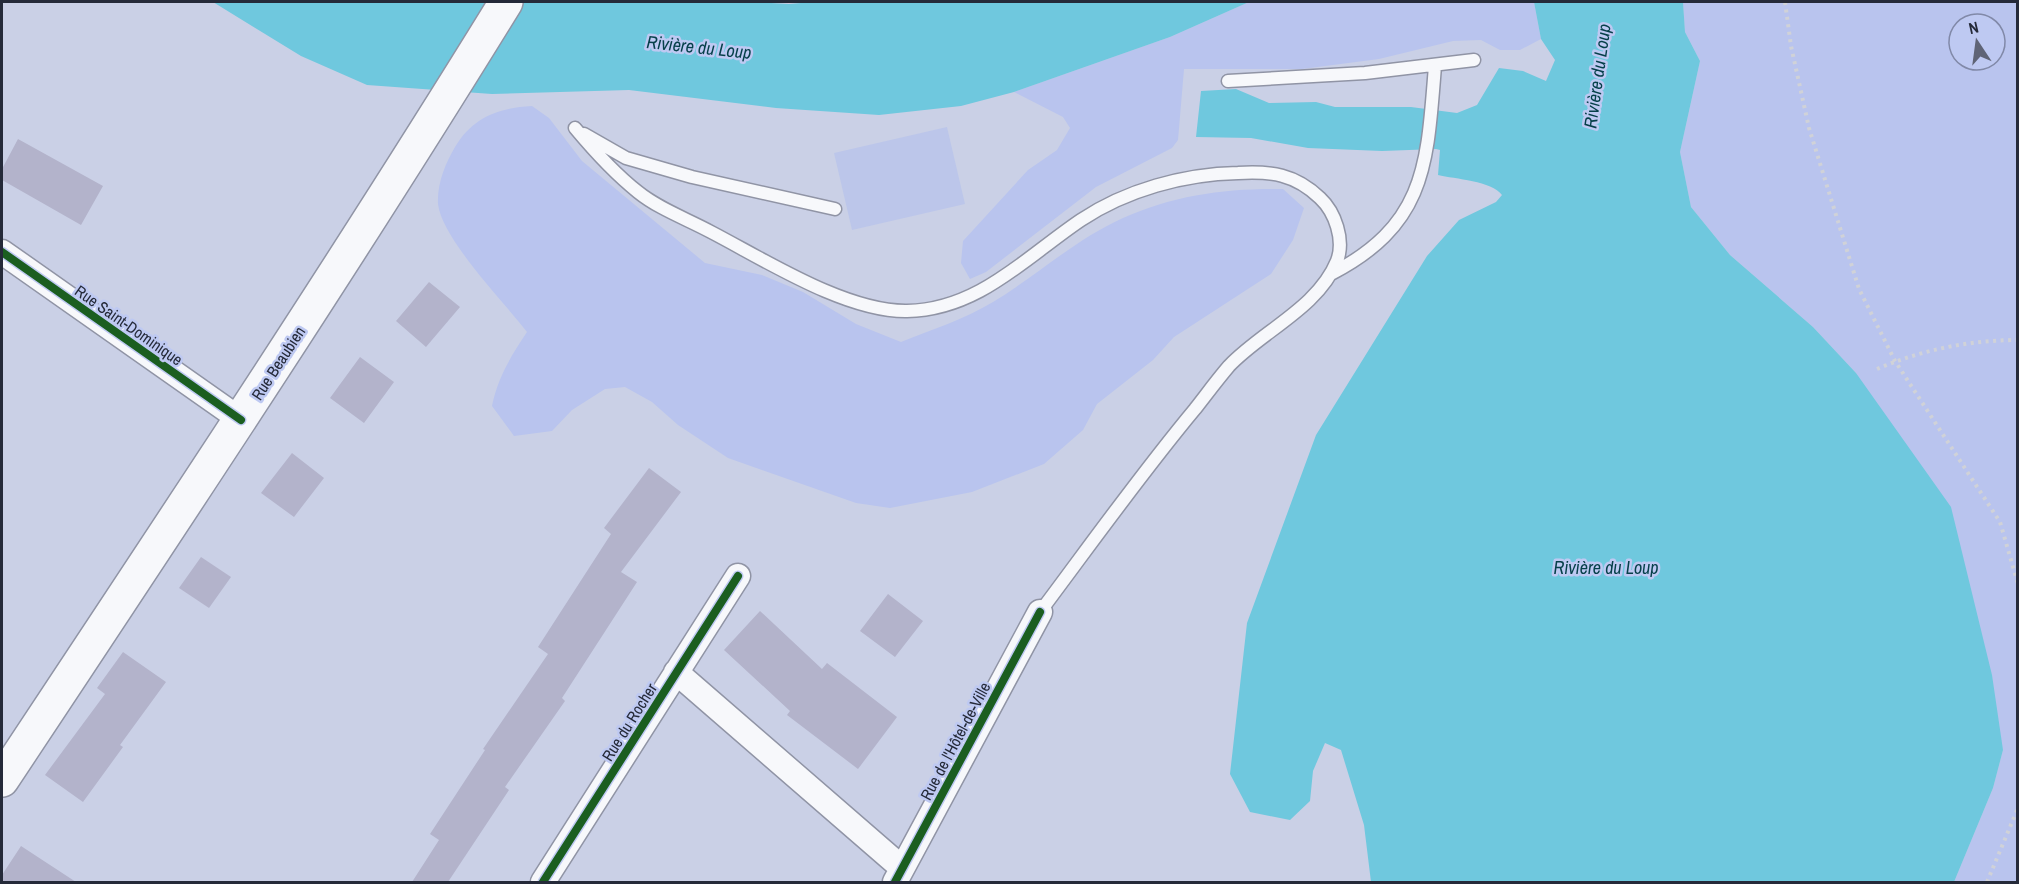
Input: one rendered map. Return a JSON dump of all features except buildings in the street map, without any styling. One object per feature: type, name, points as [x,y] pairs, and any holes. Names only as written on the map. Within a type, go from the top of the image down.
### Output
[{"type":"main road","name":"Rue Beaubien","points":[[2,780],[381,204],[506,2]]},
{"type":"street","name":"Rue Saint-Dominique","points":[[2,252],[241,420]]},
{"type":"street","name":"Rue du Rocher","points":[[543,882],[738,576]]},
{"type":"street","name":"Rue de l'Hôtel-de-Ville","points":[[898,875],[1040,612]]},
{"type":"street","name":"Rue du Rocher","points":[[676,672],[898,875]]},
{"type":"lane","points":[[1228,81],[1294,79],[1435,66],[1474,60]]},
{"type":"lane","points":[[1327,276],[1370,252],[1389,235],[1414,191],[1428,148],[1435,66]]},
{"type":"lane","points":[[835,209],[692,177],[626,158],[575,128],[607,166],[641,195],[774,265],[873,308],[906,311],[937,308],[972,297],[1001,280],[1083,219],[1122,198],[1179,180],[1221,173],[1271,171],[1307,185],[1328,205],[1338,232],[1340,246],[1336,262],[1314,295],[1231,365],[1154,456],[1040,612]]},
{"type":"path","points":[[1785,2],[1791,46],[1809,128],[1859,289],[1895,361],[2000,522],[2018,584]]},
{"type":"path","points":[[1876,369],[1895,361],[1982,340],[2018,340]]},
{"type":"path","points":[[1988,882],[2018,808]]},
{"type":"shaded area","points":[[1249,2],[1534,2],[1541,39],[1520,50],[1500,50],[1481,40],[1453,41],[1379,59],[1302,69],[1184,69],[1178,140],[1172,148],[1096,187],[986,272],[970,279],[961,263],[963,241],[1028,170],[1057,150],[1070,128],[1063,117],[1014,92],[1170,37]]},
{"type":"shaded area","points":[[1683,2],[2017,2],[2017,882],[1954,882],[1993,788],[2003,750],[1856,373],[1813,327],[1730,255],[1691,207],[1680,152],[1700,61],[1685,32]]},
{"type":"shaded area","points":[[532,106],[549,118],[582,161],[705,263],[762,275],[803,292],[856,324],[901,342],[982,308],[1089,236],[1142,210],[1181,198],[1221,192],[1283,189],[1304,208],[1293,240],[1271,274],[1174,337],[1153,360],[1097,404],[1083,430],[1044,464],[972,492],[890,508],[856,503],[728,458],[678,425],[652,402],[625,387],[605,389],[572,410],[552,431],[514,436],[492,406],[506,367],[527,332],[475,270],[450,235],[442,218],[438,197],[442,174],[448,160],[470,128],[478,121],[497,112]]},
{"type":"shaded area","points":[[947,127],[965,204],[852,230],[834,153]]},
{"type":"water","name":"Rivière du Loup","points":[[213,2],[750,2],[789,4],[813,2],[1249,2],[1170,37],[1014,92],[961,106],[879,115],[776,108],[629,90],[492,94],[367,85],[301,56]]},
{"type":"water","name":"Rivière du Loup","points":[[1534,2],[1683,2],[1685,32],[1700,61],[1680,152],[1691,207],[1730,255],[1813,327],[1856,373],[1951,507],[1992,675],[2003,750],[1993,788],[1954,882],[1371,882],[1364,825],[1341,750],[1325,743],[1313,771],[1310,801],[1290,820],[1250,812],[1230,774],[1247,623],[1316,435],[1427,256],[1459,220],[1496,202],[1502,195],[1497,190],[1473,181],[1438,175],[1440,150],[1436,149],[1382,151],[1308,148],[1251,138],[1196,137],[1201,91],[1236,89],[1269,103],[1316,102],[1335,107],[1411,107],[1457,113],[1477,105],[1499,68],[1523,71],[1546,81],[1555,60],[1541,39]]},
{"type":"cycle path","points":[[2,252],[241,420]]},
{"type":"cycle path","points":[[543,882],[738,576]]},
{"type":"cycle path","points":[[895,882],[1040,612]]}]
